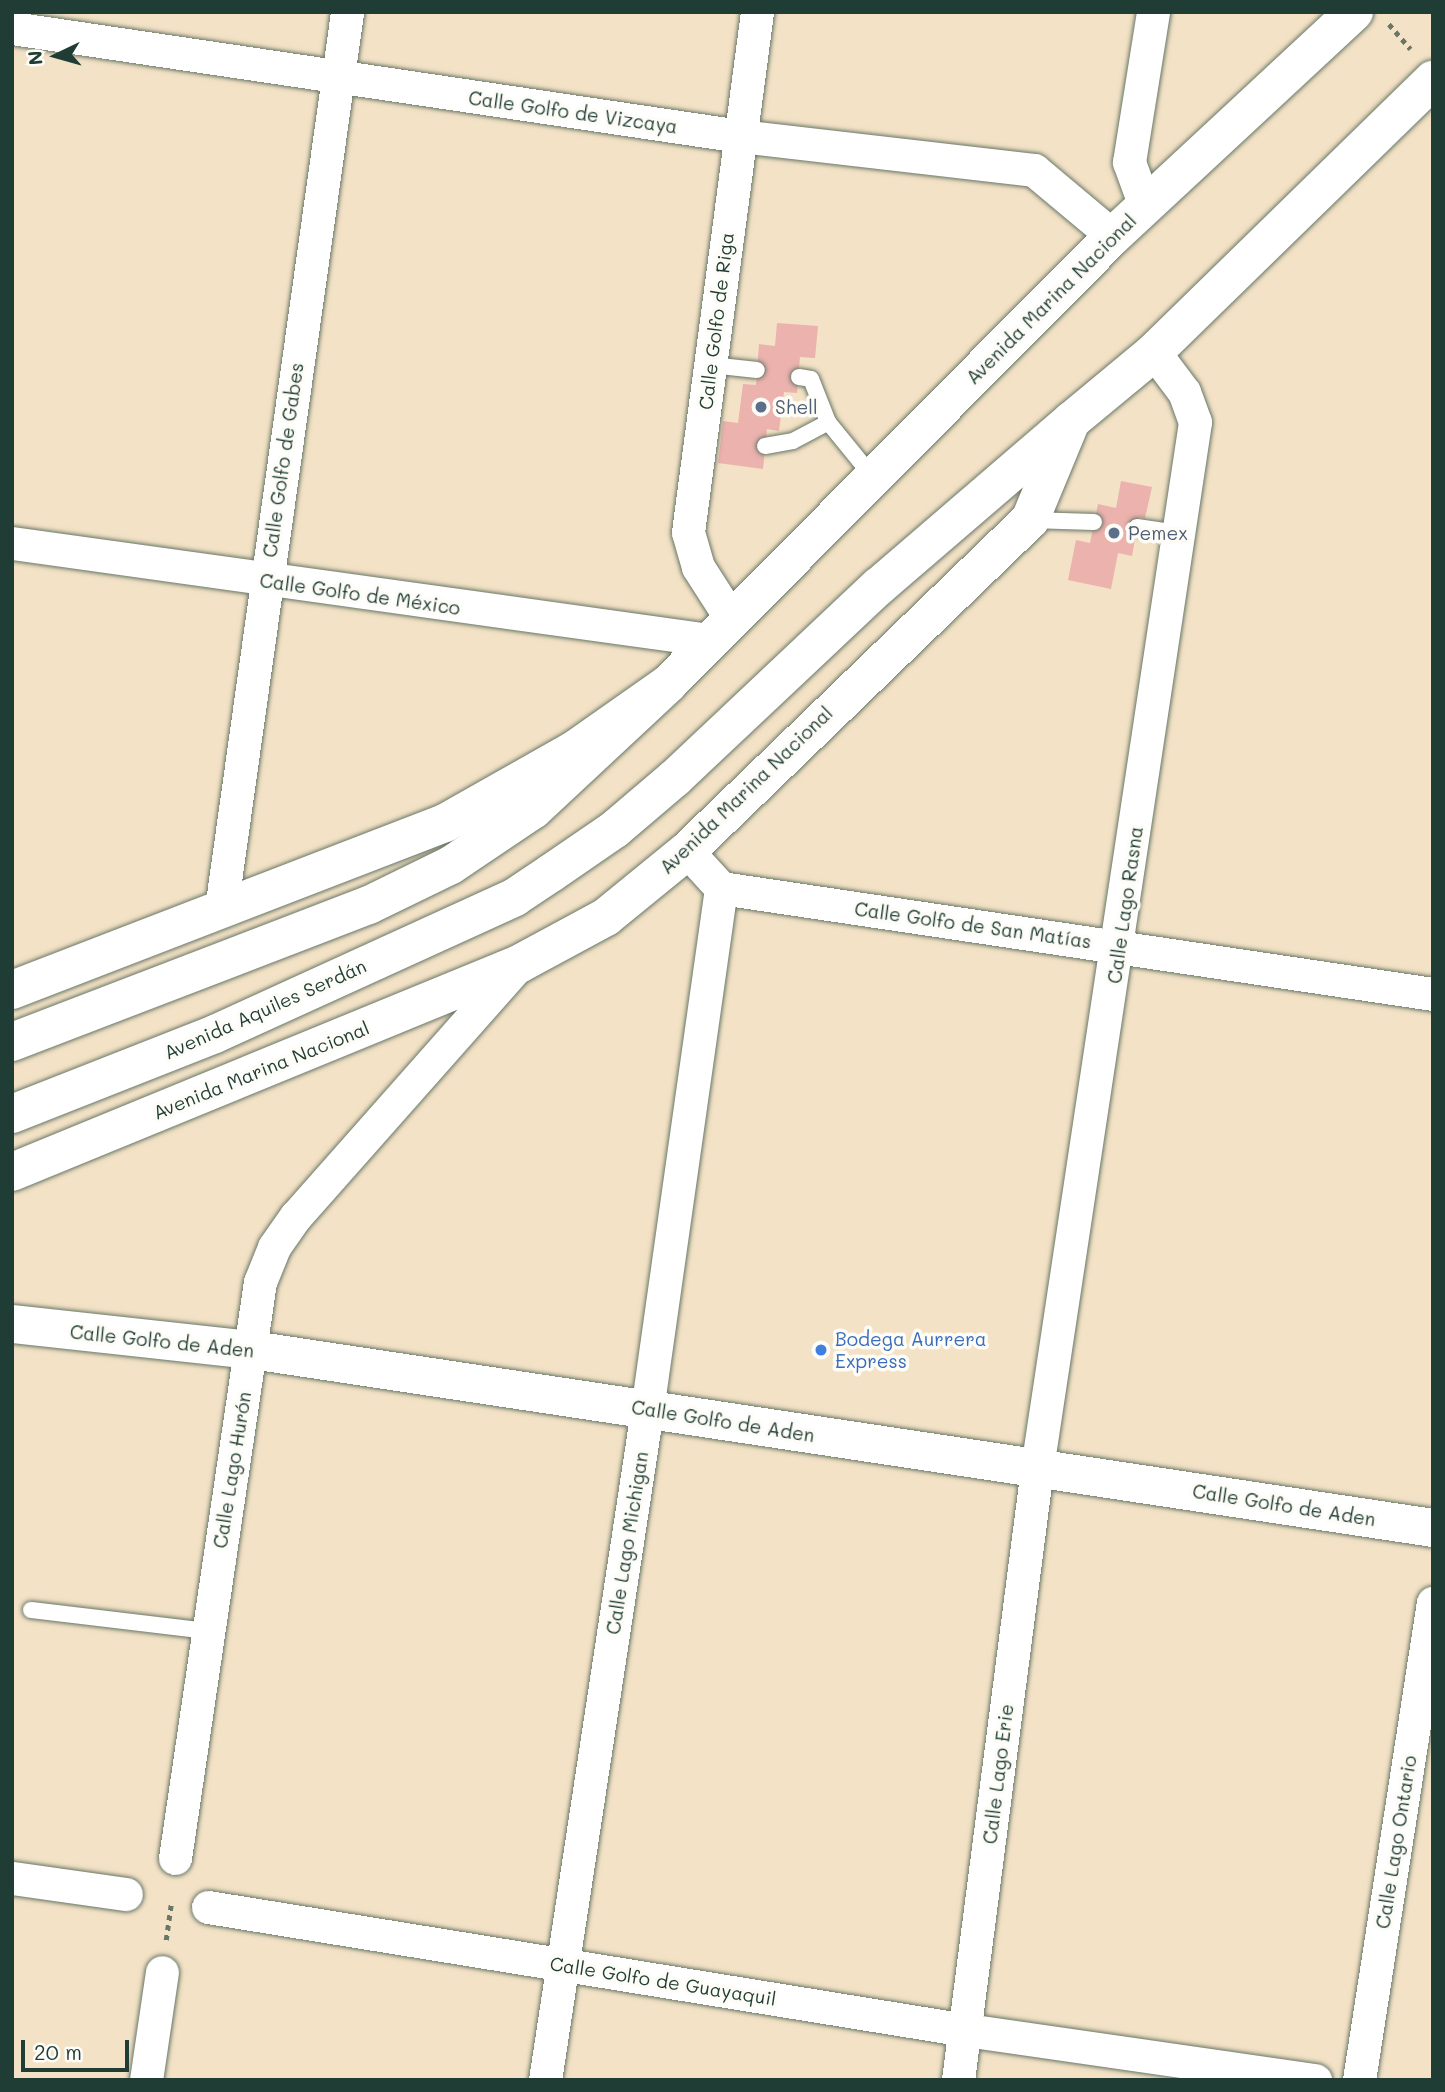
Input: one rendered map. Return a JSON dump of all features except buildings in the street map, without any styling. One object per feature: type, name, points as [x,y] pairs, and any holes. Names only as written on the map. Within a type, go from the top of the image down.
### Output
[{"type":"main road","name":"Avenida Marina Nacional","points":[[12,1042],[369,905],[485,844],[582,767],[668,684],[872,476],[1145,206],[1371,17]]},
{"type":"main road","name":"Avenida Marina Nacional","points":[[515,897],[635,812],[878,587],[1154,352],[1423,66]]},
{"type":"main road","name":"Avenida Marina Nacional","points":[[12,1172],[519,964],[606,917],[687,851],[1030,520],[1071,421]]},
{"type":"main road","name":"Avenida Marina Nacional","points":[[12,990],[445,823],[574,750],[668,684]]},
{"type":"main road","name":"Avenida Aquiles Serdán","points":[[12,1114],[215,1034],[515,897]]},
{"type":"main road","name":"Calle Golfo de Aden","points":[[12,1324],[252,1350],[1433,1528]]},
{"type":"street","name":"Calle Golfo de Gabes","points":[[221,909],[347,12]]},
{"type":"street","name":"Calle Golfo de Riga","points":[[721,630],[688,532],[711,440],[711,365],[757,12]]},
{"type":"street","points":[[1145,206],[1129,162],[1153,12]]},
{"type":"street","name":"Calle Golfo de Vizcaya","points":[[12,28],[337,79],[740,136],[1034,170],[1113,236]]},
{"type":"street","name":"Calle Lago Rasna","points":[[1037,1468],[1119,947],[1195,422],[1184,392],[1154,352]]},
{"type":"street","name":"Calle Golfo de México","points":[[12,542],[266,581],[721,630]]},
{"type":"street","points":[[687,851],[721,888]]},
{"type":"street","name":"Calle Golfo de San Matías","points":[[721,888],[1433,994]]},
{"type":"street","name":"Calle Lago Michigan","points":[[545,2080],[648,1410],[721,888]]},
{"type":"street","name":"Calle Lago Hurón","points":[[175,1858],[206,1631],[252,1350],[260,1282],[274,1247],[296,1216],[519,964]]},
{"type":"street","name":"Calle Lago Erie","points":[[958,2080],[1037,1468]]},
{"type":"street","name":"Calle Lago Ontario","points":[[1359,2080],[1433,1603]]},
{"type":"street","points":[[12,1878],[126,1894]]},
{"type":"street","name":"Calle Golfo de Guayaquil","points":[[208,1907],[966,2030],[1315,2080]]},
{"type":"street","points":[[146,2080],[162,1972]]},
{"type":"lane","points":[[711,365],[757,370]]},
{"type":"lane","points":[[799,377],[811,379],[828,422],[872,476]]},
{"type":"lane","points":[[765,446],[793,442],[828,422]]},
{"type":"lane","points":[[1030,520],[1094,522]]},
{"type":"lane","points":[[1137,527],[1178,533]]},
{"type":"lane","points":[[31,1610],[206,1631]]},
{"type":"path","points":[[1371,17],[1423,66]]},
{"type":"path","points":[[162,1972],[175,1858]]},
{"type":"path","points":[[126,1894],[208,1907]]},
{"type":"place","name":"Shell","points":[[761,407]]},
{"type":"place","name":"Pemex","points":[[1114,533]]},
{"type":"place","name":"Bodega Aurrera Express","points":[[821,1350]]}]
